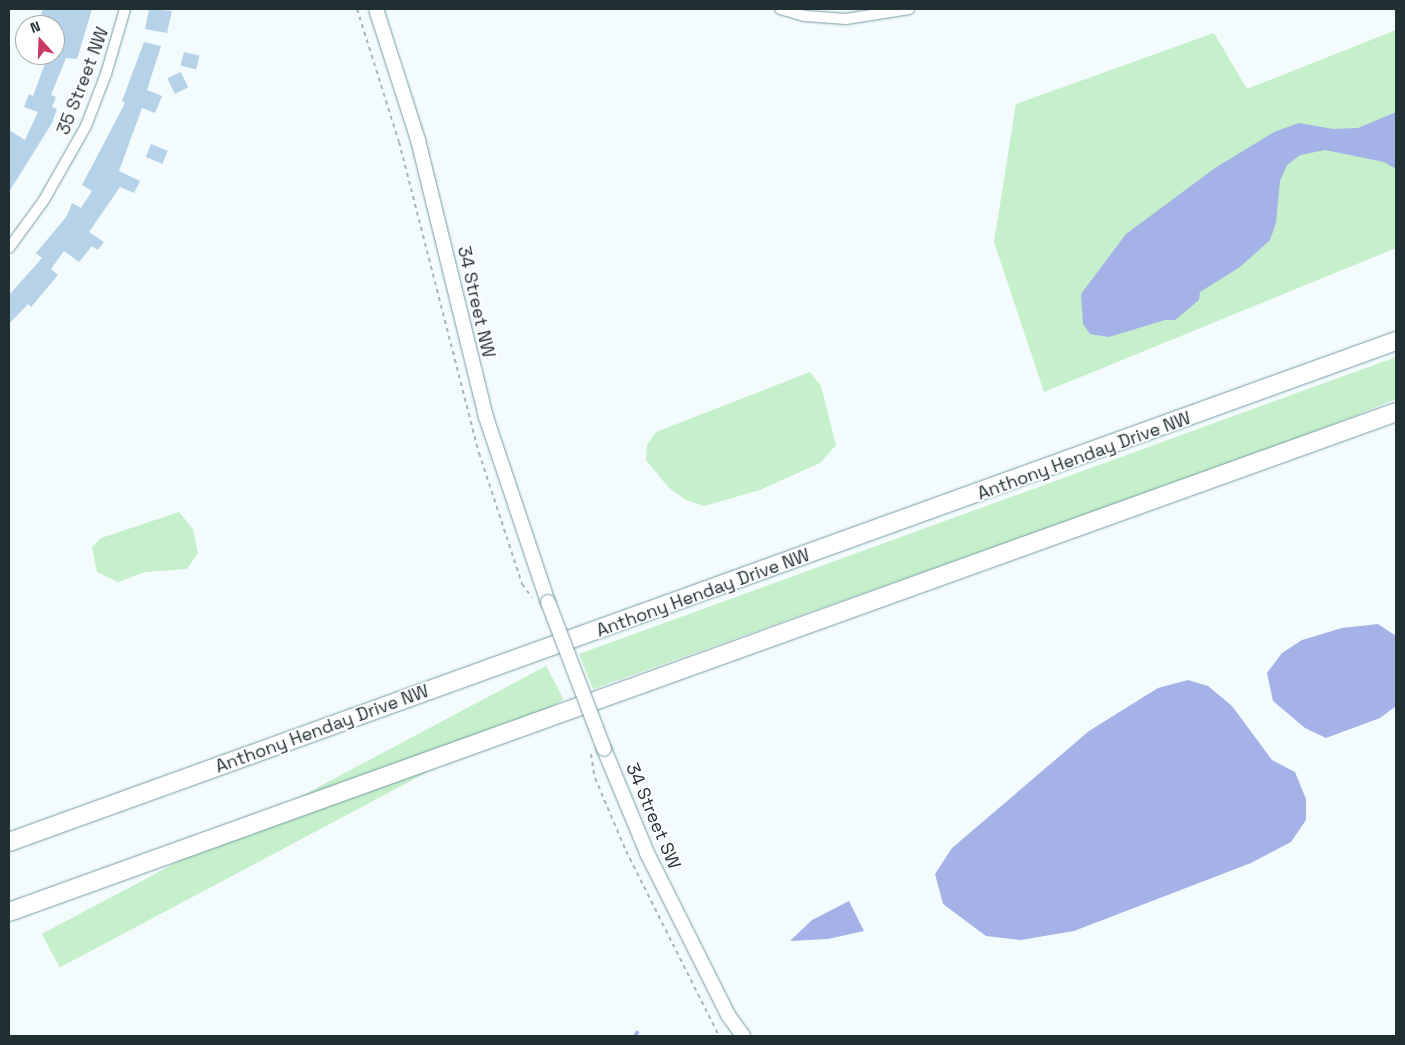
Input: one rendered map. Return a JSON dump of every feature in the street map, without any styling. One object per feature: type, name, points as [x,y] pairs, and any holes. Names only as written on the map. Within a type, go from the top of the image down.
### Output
[{"type":"highway","name":"Anthony Henday Drive NW","points":[[9,842],[1396,341]]},
{"type":"highway","points":[[9,912],[1396,412]]},
{"type":"main road","name":"34 Street NW","points":[[376,9],[418,140],[486,417],[548,602]]},
{"type":"main road","name":"34 Street SW","points":[[548,602],[597,749],[724,1007],[744,1036]]},
{"type":"street","name":"35 Street NW","points":[[9,248],[67,163],[101,89],[125,9]]},
{"type":"street","points":[[780,9],[826,19],[909,9]]},
{"type":"path","points":[[357,9],[399,142],[473,434],[522,584],[533,599]]},
{"type":"path","points":[[597,749],[595,778],[658,921],[720,1036]]},
{"type":"green space","points":[[1396,30],[1396,248],[1044,392],[994,242],[1016,104],[1214,33],[1247,89]]},
{"type":"green space","points":[[1396,357],[1396,399],[1290,442],[593,689],[579,654]]},
{"type":"green space","points":[[810,372],[821,386],[836,445],[820,463],[760,490],[704,506],[686,500],[669,488],[646,460],[647,445],[656,432]]},
{"type":"green space","points":[[179,512],[193,529],[198,553],[187,569],[145,572],[118,582],[97,572],[92,547],[101,538]]},
{"type":"green space","points":[[546,666],[564,700],[60,968],[42,934]]},
{"type":"water","points":[[1396,112],[1396,169],[1384,162],[1325,150],[1300,155],[1287,165],[1280,181],[1276,223],[1270,240],[1240,267],[1200,292],[1199,300],[1175,320],[1165,320],[1109,337],[1090,334],[1083,324],[1081,294],[1126,234],[1215,168],[1274,132],[1299,123],[1333,129],[1358,128]]},
{"type":"water","points":[[1378,624],[1396,636],[1396,706],[1380,718],[1326,738],[1305,728],[1273,701],[1267,673],[1282,653],[1302,640],[1342,628]]},
{"type":"water","points":[[1188,680],[1208,686],[1232,706],[1272,760],[1295,772],[1306,799],[1306,820],[1291,842],[1251,863],[1074,931],[1021,940],[986,936],[943,904],[935,874],[952,848],[1089,731],[1158,688]]},
{"type":"water","points":[[849,901],[864,931],[828,939],[790,941],[812,920]]},
{"type":"building","points":[[43,9],[92,9],[77,59],[66,58],[65,60],[65,15],[41,15]]},
{"type":"building","points":[[149,9],[172,11],[167,33],[145,29]]},
{"type":"building","points":[[144,42],[161,46],[147,90],[162,96],[155,113],[142,108],[119,171],[140,181],[134,193],[120,187],[89,232],[104,242],[98,250],[92,246],[79,262],[64,251],[51,269],[58,275],[31,307],[28,304],[9,324],[9,295],[42,258],[36,253],[67,216],[72,203],[81,208],[92,191],[82,185],[125,103],[122,101]]},
{"type":"building","points":[[184,52],[200,56],[196,69],[181,66]]},
{"type":"building","points":[[44,65],[63,65],[51,95],[56,97],[52,107],[57,109],[52,123],[9,192],[9,130],[25,140],[38,112],[24,107],[29,94],[33,96]]},
{"type":"building","points":[[181,72],[188,87],[175,94],[167,78]]},
{"type":"building","points":[[151,144],[168,151],[162,164],[146,157]]}]
